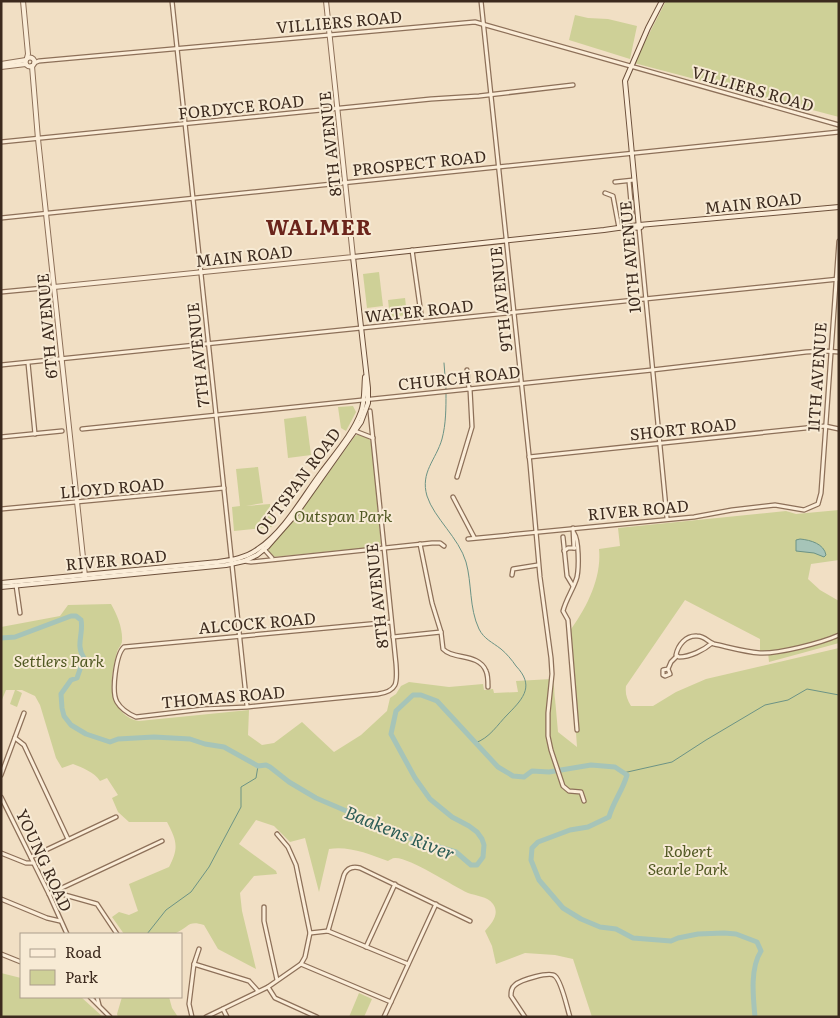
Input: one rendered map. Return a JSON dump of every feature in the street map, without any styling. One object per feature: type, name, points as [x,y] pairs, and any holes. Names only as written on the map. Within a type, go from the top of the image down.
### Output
[{"type":"main road","name":"6TH AVENUE","points":[[23,1],[85,577]]},
{"type":"main road","name":"8TH AVENUE","points":[[326,1],[346,182],[366,399]]},
{"type":"main road","name":"10TH AVENUE","points":[[639,226],[632,181],[625,84],[626,75],[662,1]]},
{"type":"main road","name":"VILLIERS ROAD","points":[[1,65],[30,62]]},
{"type":"main road","name":"MAIN ROAD","points":[[609,230],[839,206]]},
{"type":"main road","name":"MAIN ROAD","points":[[54,287],[639,226]]},
{"type":"main road","name":"OUTSPAN ROAD","points":[[232,562],[244,561],[263,548],[301,508],[362,419],[366,399]]},
{"type":"main road","name":"OUTSPAN ROAD","points":[[232,562],[263,548]]},
{"type":"main road","name":"RIVER ROAD","points":[[1,585],[232,562]]},
{"type":"street","name":"7TH AVENUE","points":[[172,1],[248,707]]},
{"type":"street","name":"9TH AVENUE","points":[[481,1],[529,457],[538,565],[552,662],[548,713],[549,742],[565,788],[569,791],[580,791],[584,801]]},
{"type":"street","name":"VILLIERS ROAD","points":[[30,62],[470,22],[483,24],[839,125]]},
{"type":"street","name":"FORDYCE ROAD","points":[[1,142],[573,85]]},
{"type":"street","name":"PROSPECT ROAD","points":[[1,218],[839,132]]},
{"type":"street","points":[[615,182],[632,181],[632,213]]},
{"type":"street","points":[[605,194],[613,196],[619,228]]},
{"type":"street","name":"10TH AVENUE","points":[[639,226],[667,518]]},
{"type":"street","name":"11TH AVENUE","points":[[810,508],[817,505],[820,499],[838,279],[839,242]]},
{"type":"street","points":[[412,250],[422,321]]},
{"type":"street","name":"WATER ROAD","points":[[1,365],[838,279]]},
{"type":"street","name":"MAIN ROAD","points":[[1,292],[54,287]]},
{"type":"street","name":"CHURCH ROAD","points":[[82,429],[521,384],[806,352],[839,352]]},
{"type":"street","points":[[28,363],[35,434]]},
{"type":"street","points":[[457,477],[472,427],[467,370]]},
{"type":"street","name":"8TH AVENUE","points":[[370,411],[397,679],[393,688]]},
{"type":"street","name":"SHORT ROAD","points":[[529,457],[825,426],[839,429]]},
{"type":"street","points":[[353,430],[373,438]]},
{"type":"street","points":[[1,437],[62,431]]},
{"type":"street","name":"LLOYD ROAD","points":[[1,509],[224,488]]},
{"type":"street","points":[[453,497],[474,537]]},
{"type":"street","name":"RIVER ROAD","points":[[468,539],[667,518],[694,517],[775,505],[799,510],[810,508]]},
{"type":"street","points":[[573,528],[574,548]]},
{"type":"street","points":[[574,533],[578,550],[577,575],[563,611],[568,620],[577,730]]},
{"type":"street","points":[[563,537],[567,576],[573,586]]},
{"type":"street","points":[[244,561],[383,549],[438,542],[444,546]]},
{"type":"street","points":[[376,549],[383,543]]},
{"type":"street","points":[[420,544],[432,603],[441,632],[443,648],[446,652],[469,657],[485,668],[488,687]]},
{"type":"street","points":[[263,548],[272,559]]},
{"type":"street","points":[[564,552],[568,548],[578,550]]},
{"type":"street","points":[[512,575],[513,569],[538,565]]},
{"type":"street","points":[[16,584],[20,613]]},
{"type":"street","name":"ALCOCK ROAD","points":[[124,647],[391,622]]},
{"type":"street","points":[[393,637],[441,632]]},
{"type":"street","points":[[668,669],[671,662],[677,656],[680,645],[690,637],[701,636],[712,643],[762,653],[792,648],[839,635]]},
{"type":"street","points":[[677,656],[680,658],[687,656],[712,643]]},
{"type":"street","name":"THOMAS ROAD","points":[[124,647],[119,652],[115,696],[118,703],[135,717],[378,694],[388,692],[393,688]]},
{"type":"street","points":[[1,775],[24,713]]},
{"type":"street","points":[[15,738],[24,745],[68,839]]},
{"type":"street","name":"YOUNG ROAD","points":[[1,797],[49,894],[66,933]]},
{"type":"street","points":[[31,857],[116,816]]},
{"type":"street","points":[[206,1017],[268,987],[301,964],[305,957],[310,932],[294,860],[288,847],[277,834]]},
{"type":"street","points":[[49,894],[162,842]]},
{"type":"street","points":[[1,853],[26,863],[34,864]]},
{"type":"street","points":[[328,931],[343,878],[348,869],[354,867],[395,884],[470,921]]},
{"type":"street","points":[[366,947],[395,884]]},
{"type":"street","points":[[59,889],[66,895],[97,904],[116,933]]},
{"type":"street","points":[[1,898],[46,918],[60,921]]},
{"type":"street","points":[[384,1017],[436,904]]},
{"type":"street","points":[[264,907],[264,921],[277,980]]},
{"type":"street","points":[[310,932],[328,931],[408,964]]},
{"type":"street","points":[[192,1017],[189,1004],[194,964],[198,949]]},
{"type":"street","points":[[1,954],[20,962]]},
{"type":"street","points":[[194,964],[249,981],[258,992]]},
{"type":"street","points":[[301,964],[391,1002]]},
{"type":"street","points":[[526,1017],[511,996],[512,988],[517,983],[548,974],[555,976],[559,981],[570,1017]]},
{"type":"street","points":[[268,987],[275,998],[317,1017]]},
{"type":"street","points":[[91,998],[110,1017]]},
{"type":"street","points":[[96,998],[99,1005]]},
{"type":"street","points":[[223,1009],[227,1017]]},
{"type":"green space","points":[[666,1],[839,1],[839,117],[634,63]]},
{"type":"green space","points":[[575,15],[608,19],[637,26],[630,59],[569,40]]},
{"type":"green space","points":[[379,272],[383,306],[367,308],[363,274]]},
{"type":"green space","points":[[405,298],[407,315],[390,317],[388,300]]},
{"type":"green space","points":[[353,406],[356,412],[346,431],[341,428],[338,407]]},
{"type":"green space","points":[[306,416],[311,455],[288,458],[284,419]]},
{"type":"green space","name":"Outspan Park","points":[[359,434],[368,438],[372,443],[381,544],[376,547],[272,557],[269,548],[301,511],[355,436]]},
{"type":"green space","points":[[258,467],[263,503],[246,506],[270,504],[272,527],[234,531],[232,507],[240,506],[236,469]]},
{"type":"green space","name":"Robert Searle Park","points":[[839,510],[839,560],[811,564],[808,579],[820,590],[839,601],[839,643],[769,662],[768,652],[760,653],[760,639],[685,600],[626,686],[626,689],[631,706],[653,706],[676,692],[706,679],[839,648],[839,1017],[592,1017],[573,959],[555,955],[525,953],[496,964],[492,946],[485,931],[492,922],[496,911],[488,899],[468,893],[402,859],[394,858],[388,861],[359,851],[337,848],[329,849],[319,892],[305,838],[290,842],[274,826],[256,820],[239,844],[276,871],[277,874],[254,876],[240,893],[242,911],[256,969],[218,949],[204,925],[195,923],[176,933],[123,933],[112,917],[119,912],[129,915],[138,911],[129,884],[169,867],[174,855],[175,840],[167,822],[129,822],[118,812],[112,798],[118,795],[107,778],[100,781],[91,773],[73,764],[62,768],[56,758],[40,705],[35,696],[22,690],[16,690],[22,693],[17,707],[10,704],[15,690],[6,690],[1,702],[1,627],[60,616],[68,605],[111,604],[122,632],[122,642],[113,668],[112,691],[117,705],[122,712],[134,720],[249,710],[248,735],[262,745],[274,743],[302,722],[334,752],[361,735],[387,711],[390,698],[396,694],[401,686],[409,682],[449,687],[483,684],[484,690],[493,689],[494,693],[518,692],[516,681],[552,679],[558,732],[577,747],[569,632],[592,593],[598,571],[599,549],[620,546],[618,528],[786,511],[796,514]]},
{"type":"green space","points":[[1,973],[20,978],[20,998],[82,998],[103,1017],[1,1017]]},
{"type":"green space","points":[[359,993],[372,999],[364,1017],[349,1017]]},
{"type":"green space","points":[[122,998],[169,998],[172,1008],[178,1017],[118,1017],[117,1014]]},
{"type":"shaded area","points":[[800,539],[820,545],[826,555],[824,557],[814,553],[796,551],[796,540]]},
{"type":"waterway","points":[[444,363],[446,389]]},
{"type":"waterway","points":[[446,393],[446,416],[443,433],[427,473],[425,488],[427,496],[435,512],[463,553],[468,570],[474,613],[479,629],[486,638],[511,659],[522,673],[526,685],[523,696],[514,708],[489,735],[475,743]]},
{"type":"waterway","name":"Baakens River","points":[[1,638],[15,637],[71,616],[76,616],[81,620],[82,625],[80,648],[84,658],[77,678],[71,680],[61,694],[64,716],[71,725],[86,734],[110,742],[118,739],[154,737],[190,739],[224,747],[258,766],[266,765],[270,767],[289,782],[316,798],[412,839],[456,852],[471,865],[477,865],[483,857],[484,845],[482,839],[477,832],[452,817],[430,799],[415,778],[391,734],[396,711],[413,695],[421,695],[437,701],[498,767],[513,776],[524,777],[532,771],[549,772],[591,765],[615,767],[627,775],[609,817],[588,827],[570,830],[538,842],[532,848],[531,860],[539,880],[563,908],[581,919],[600,927],[616,929],[633,938],[671,941],[698,934],[724,933],[736,934],[757,942],[761,951],[754,974],[755,1017]]},
{"type":"waterway","points":[[623,773],[672,762],[765,705],[788,700],[807,689],[839,695]]},
{"type":"waterway","points":[[148,933],[166,910],[191,892],[209,867],[241,807],[241,787],[256,778],[258,766]]},
{"type":"district","name":"WALMER","points":[[319,225]]},
{"type":"park label","name":"Settlers Park","points":[[59,660]]}]
